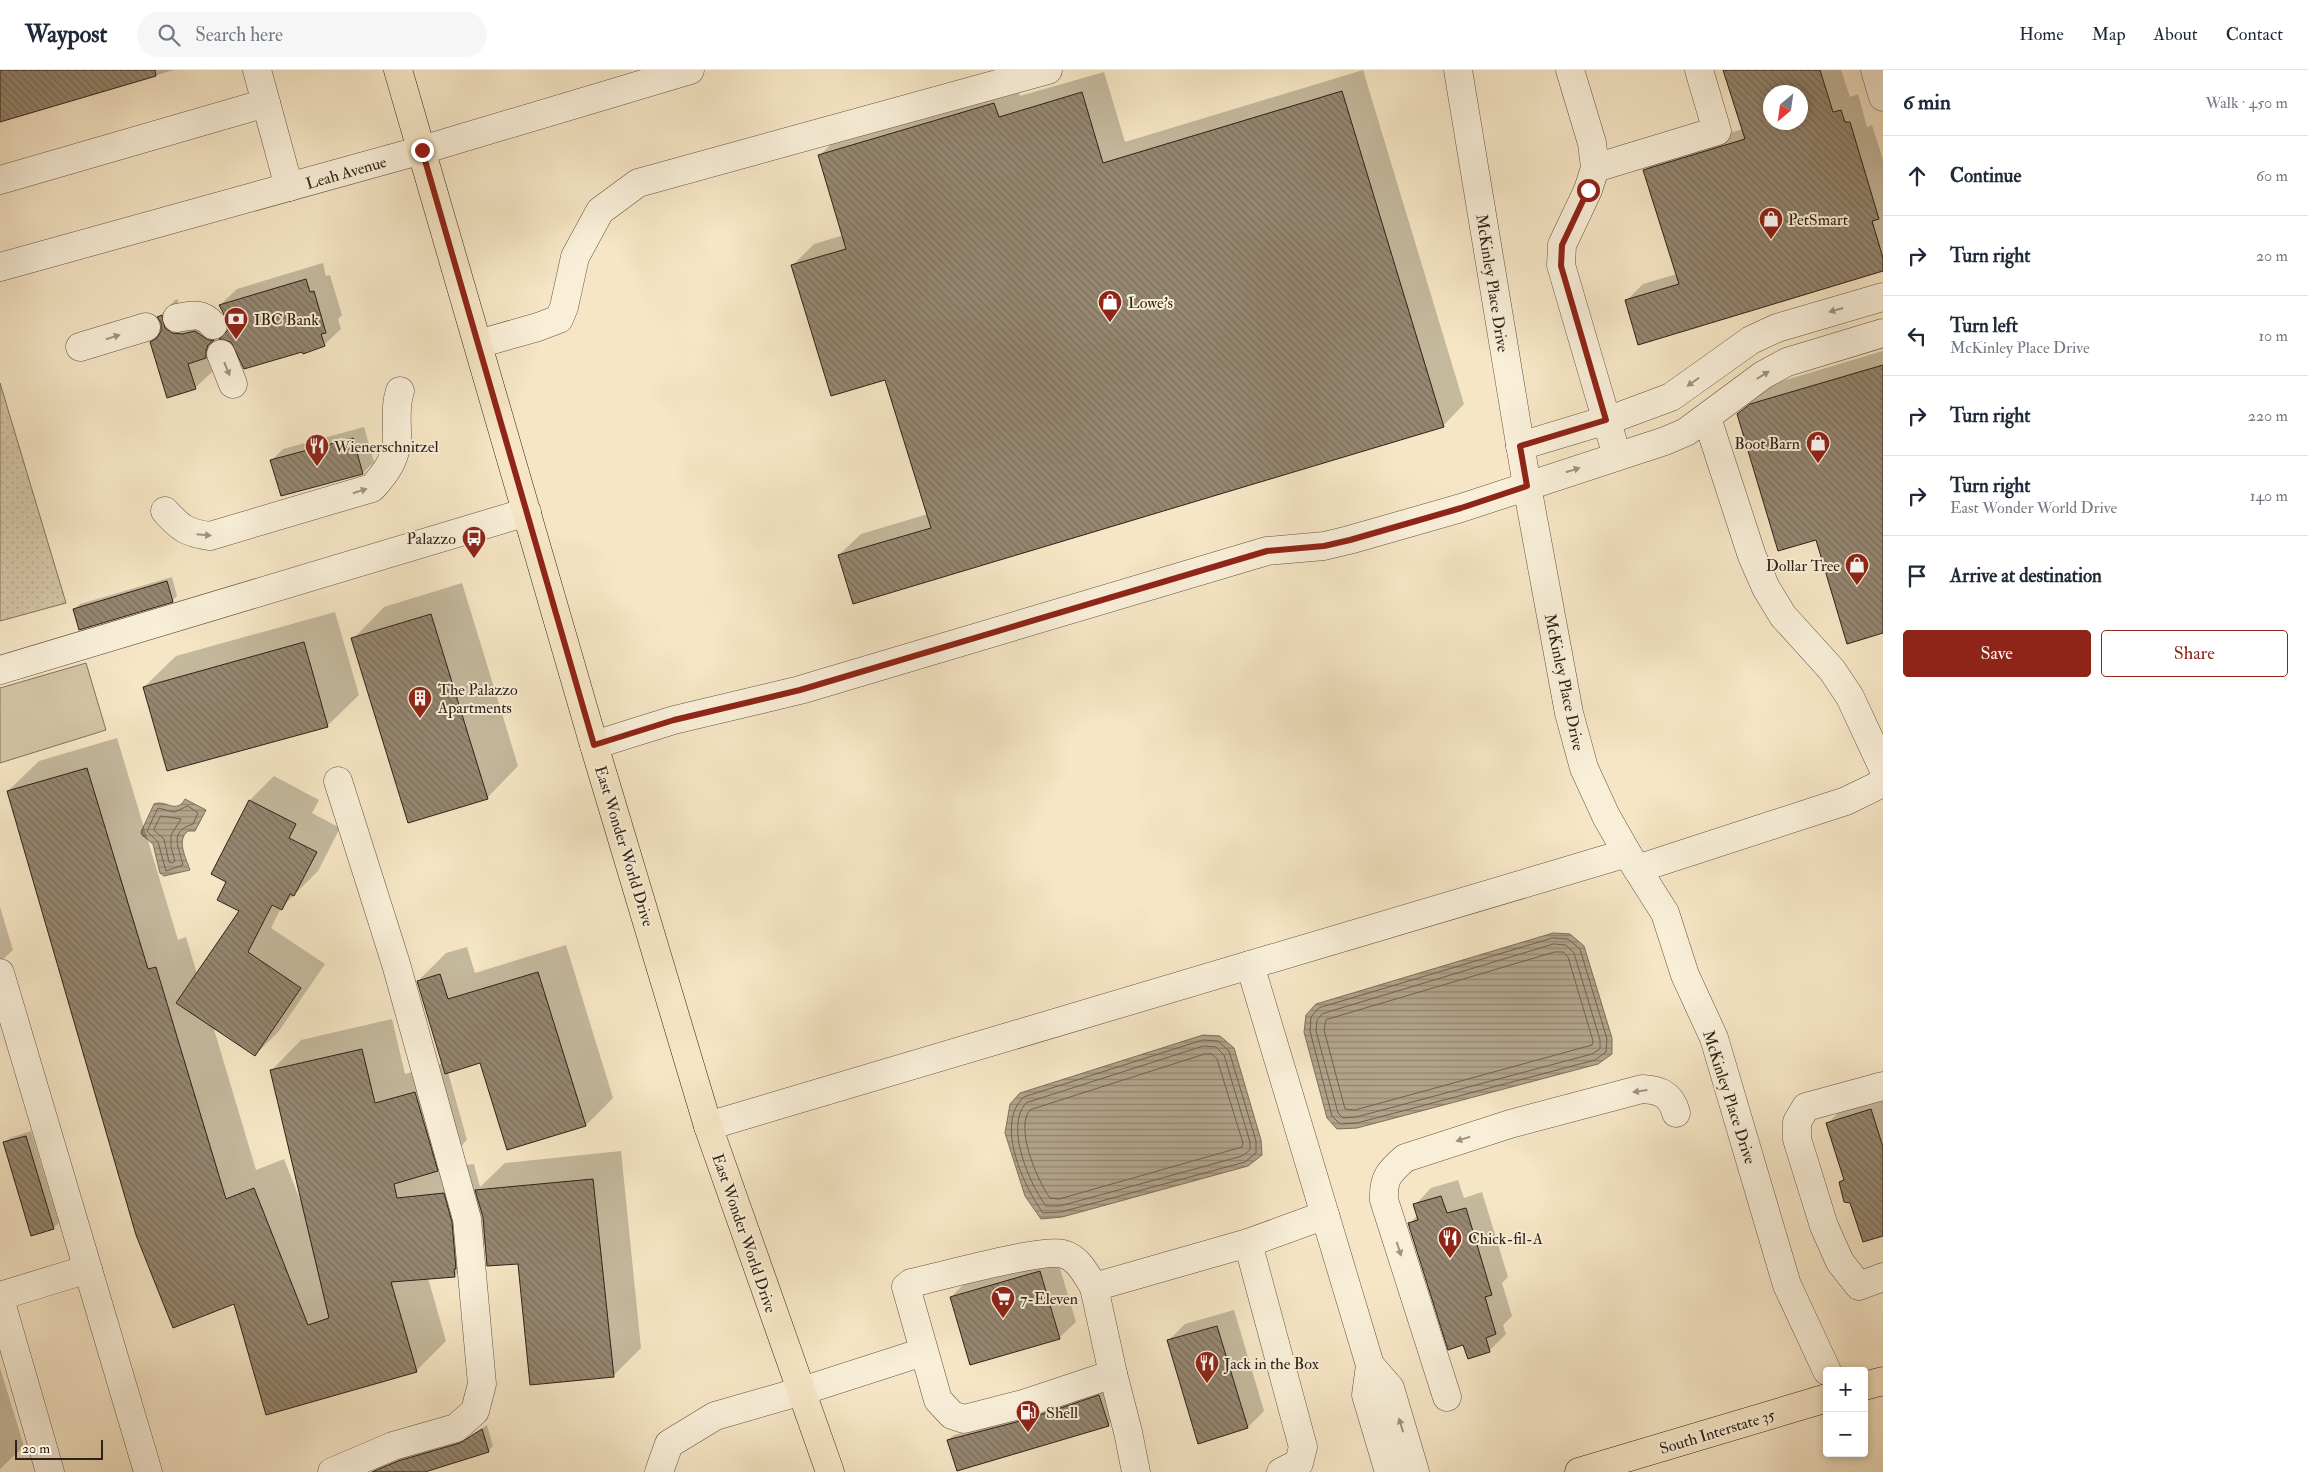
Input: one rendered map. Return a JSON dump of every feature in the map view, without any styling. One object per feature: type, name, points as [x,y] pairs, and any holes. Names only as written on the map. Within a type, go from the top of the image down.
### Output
[{"type":"main road","name":"East Wonder World Drive","points":[[398,70],[594,745],[708,1126],[830,1472]]},
{"type":"main road","points":[[1868,1385],[1883,1381]]},
{"type":"main road","name":"South Interstate 35","points":[[1579,1472],[1823,1399]]},
{"type":"street","points":[[257,70],[289,187]]},
{"type":"street","name":"Leah Avenue","points":[[0,267],[422,150],[690,70]]},
{"type":"street","points":[[478,344],[559,319],[564,307],[575,257],[600,211],[638,183],[1048,70]]},
{"type":"street","name":"McKinley Place Drive","points":[[1458,70],[1527,486],[1572,722],[1584,768],[1606,816],[1665,913],[1685,975],[1714,1038],[1787,1285],[1825,1367]]},
{"type":"street","points":[[1570,70],[1592,143],[1595,168],[1588,190],[1562,245],[1561,266],[1617,456]]},
{"type":"street","points":[[1595,168],[1717,131],[1699,70]]},
{"type":"street","points":[[1875,70],[1883,97]]},
{"type":"street","points":[[0,180],[266,102]]},
{"type":"street","points":[[1520,446],[1671,398],[1751,340],[1777,328],[1883,297]]},
{"type":"street","points":[[176,318],[197,314],[208,319],[213,325]]},
{"type":"street","points":[[80,347],[146,327]]},
{"type":"street","points":[[594,745],[674,720],[800,690],[1267,551],[1324,546],[1461,508],[1686,432],[1763,375],[1787,362],[1883,333]]},
{"type":"street","points":[[221,354],[233,384]]},
{"type":"street","points":[[164,511],[178,526],[192,534],[210,536],[372,488],[385,473],[397,448],[396,403],[400,391]]},
{"type":"street","points":[[1707,418],[1752,556],[1766,588],[1783,616],[1832,670],[1850,697],[1883,768]]},
{"type":"street","points":[[0,670],[527,512]]},
{"type":"street","points":[[332,1472],[393,1446],[456,1428],[475,1411],[482,1384],[467,1219],[396,964],[338,780]]},
{"type":"street","points":[[708,1126],[1250,965],[1846,801],[1883,783]]},
{"type":"street","points":[[1250,965],[1370,1366],[1366,1396],[1389,1472]]},
{"type":"street","points":[[0,973],[148,1472]]},
{"type":"street","points":[[1883,1086],[1806,1107],[1797,1122],[1797,1139],[1813,1193],[1840,1262],[1859,1286],[1883,1277]]},
{"type":"street","points":[[1447,1397],[1384,1200],[1383,1186],[1387,1176],[1405,1158],[1510,1124],[1642,1089],[1656,1090],[1667,1095],[1674,1103],[1676,1113]]},
{"type":"street","points":[[1094,1287],[1248,1243],[1325,1216]]},
{"type":"street","points":[[1248,1243],[1304,1447],[1299,1463],[1281,1472]]},
{"type":"street","points":[[1113,1374],[1023,1404],[964,1419],[952,1415],[938,1400],[906,1287],[911,1283],[1035,1255],[1063,1253],[1078,1262],[1094,1287],[1136,1472]]},
{"type":"street","points":[[50,1472],[0,1298],[88,1269]]},
{"type":"street","points":[[659,1472],[669,1444],[715,1416],[802,1391],[923,1352]]},
{"type":"street","points":[[1370,1366],[1390,1388],[1415,1472]]},
{"type":"shaded area","points":[[0,383],[66,603],[0,621]]},
{"type":"shaded area","points":[[86,663],[106,730],[0,763],[0,688]]},
{"type":"water","points":[[185,799],[206,810],[195,831],[188,831],[184,835],[182,844],[190,870],[164,876],[160,873],[153,844],[141,832],[154,804],[163,803],[178,806]]},
{"type":"water","points":[[1553,933],[1570,934],[1584,946],[1612,1038],[1612,1054],[1598,1064],[1357,1128],[1337,1129],[1327,1118],[1304,1032],[1306,1015],[1316,1004]]},
{"type":"water","points":[[1203,1035],[1220,1036],[1234,1048],[1261,1140],[1262,1155],[1248,1166],[1062,1217],[1041,1219],[1025,1196],[1005,1133],[1010,1104],[1020,1093]]},
{"type":"building","points":[[0,70],[155,70],[156,76],[0,122]]},
{"type":"building","name":"PetSmart","points":[[1723,70],[1820,70],[1833,112],[1841,110],[1845,122],[1850,122],[1879,219],[1872,221],[1883,258],[1883,271],[1638,345],[1625,300],[1679,284],[1643,170],[1745,139]]},
{"type":"building","name":"Lowe's","points":[[1342,91],[1444,427],[853,604],[838,555],[931,528],[885,380],[831,396],[791,265],[846,249],[818,155],[994,103],[999,117],[1082,92],[1103,163]]},
{"type":"building","name":"IBC Bank","points":[[306,279],[310,292],[314,291],[326,333],[321,334],[325,346],[303,354],[302,352],[244,369],[231,342],[219,339],[228,330],[228,322],[219,305]]},
{"type":"building","points":[[162,315],[165,328],[172,333],[182,334],[195,331],[208,340],[214,340],[208,345],[206,358],[188,364],[196,389],[167,398],[150,342],[157,338],[161,331],[161,323],[157,317]]},
{"type":"building","name":"Boot Barn","points":[[1883,365],[1883,633],[1847,644],[1816,540],[1778,551],[1737,414],[1750,404]]},
{"type":"building","name":"Wienerschnitzel","points":[[353,438],[363,474],[281,496],[270,460]]},
{"type":"building","points":[[167,581],[173,602],[79,630],[73,609]]},
{"type":"building","name":"The Palazzo Apartments","points":[[431,614],[488,799],[408,823],[351,638]]},
{"type":"building","points":[[304,642],[328,727],[167,771],[143,687]]},
{"type":"building","points":[[87,768],[148,969],[156,967],[226,1199],[254,1188],[308,1325],[329,1318],[270,1070],[362,1049],[375,1103],[415,1092],[438,1171],[394,1184],[397,1198],[444,1193],[452,1222],[456,1269],[454,1269],[455,1277],[391,1282],[417,1372],[266,1415],[234,1304],[173,1328],[136,1235],[7,791]]},
{"type":"building","points":[[249,800],[296,824],[289,838],[317,852],[294,896],[290,894],[282,910],[272,905],[248,952],[301,988],[255,1056],[176,1003],[239,911],[217,900],[226,882],[211,874]]},
{"type":"building","points":[[538,972],[586,1126],[507,1150],[480,1063],[445,1074],[417,981],[440,974],[448,999]]},
{"type":"building","points":[[1871,1109],[1883,1147],[1883,1236],[1863,1242],[1850,1203],[1844,1202],[1839,1182],[1844,1180],[1826,1123]]},
{"type":"building","points":[[26,1136],[54,1229],[31,1236],[3,1142]]},
{"type":"building","points":[[593,1179],[614,1377],[530,1385],[518,1264],[487,1266],[483,1217],[475,1190]]},
{"type":"building","name":"Chick-fil-A","points":[[1441,1196],[1447,1213],[1466,1208],[1492,1295],[1485,1297],[1496,1334],[1486,1338],[1490,1352],[1468,1359],[1463,1345],[1448,1350],[1408,1223],[1418,1220],[1413,1204]]},
{"type":"building","name":"7-Eleven","points":[[1040,1271],[1060,1339],[970,1365],[950,1297]]},
{"type":"building","name":"Jack in the Box","points":[[1217,1326],[1248,1428],[1198,1444],[1167,1340]]},
{"type":"building","name":"Shell","points":[[1099,1395],[1109,1426],[957,1471],[947,1440],[1028,1419]]},
{"type":"building","points":[[482,1429],[489,1452],[425,1472],[372,1472],[398,1461],[460,1443]]},
{"type":"place","name":"PetSmart","points":[[1771,240]]},
{"type":"place","name":"Lowe's","points":[[1110,323]]},
{"type":"place","name":"IBC Bank","points":[[236,340]]},
{"type":"place","name":"Boot Barn","points":[[1818,464]]},
{"type":"place","name":"Wienerschnitzel","points":[[317,467]]},
{"type":"place","name":"Palazzo","points":[[474,559]]},
{"type":"place","name":"Dollar Tree","points":[[1857,586]]},
{"type":"place","name":"The Palazzo Apartments","points":[[420,719]]},
{"type":"place","name":"Chick-fil-A","points":[[1450,1259]]},
{"type":"place","name":"7-Eleven","points":[[1003,1319]]},
{"type":"place","name":"Jack in the Box","points":[[1207,1384]]},
{"type":"place","name":"Shell","points":[[1028,1433]]},
{"type":"route","points":[[422,150],[594,745],[674,720],[800,690],[1267,551],[1324,546],[1350,540],[1461,508],[1527,486],[1520,446],[1606,420],[1595,377],[1566,288],[1561,266],[1562,245],[1588,190]]}]
